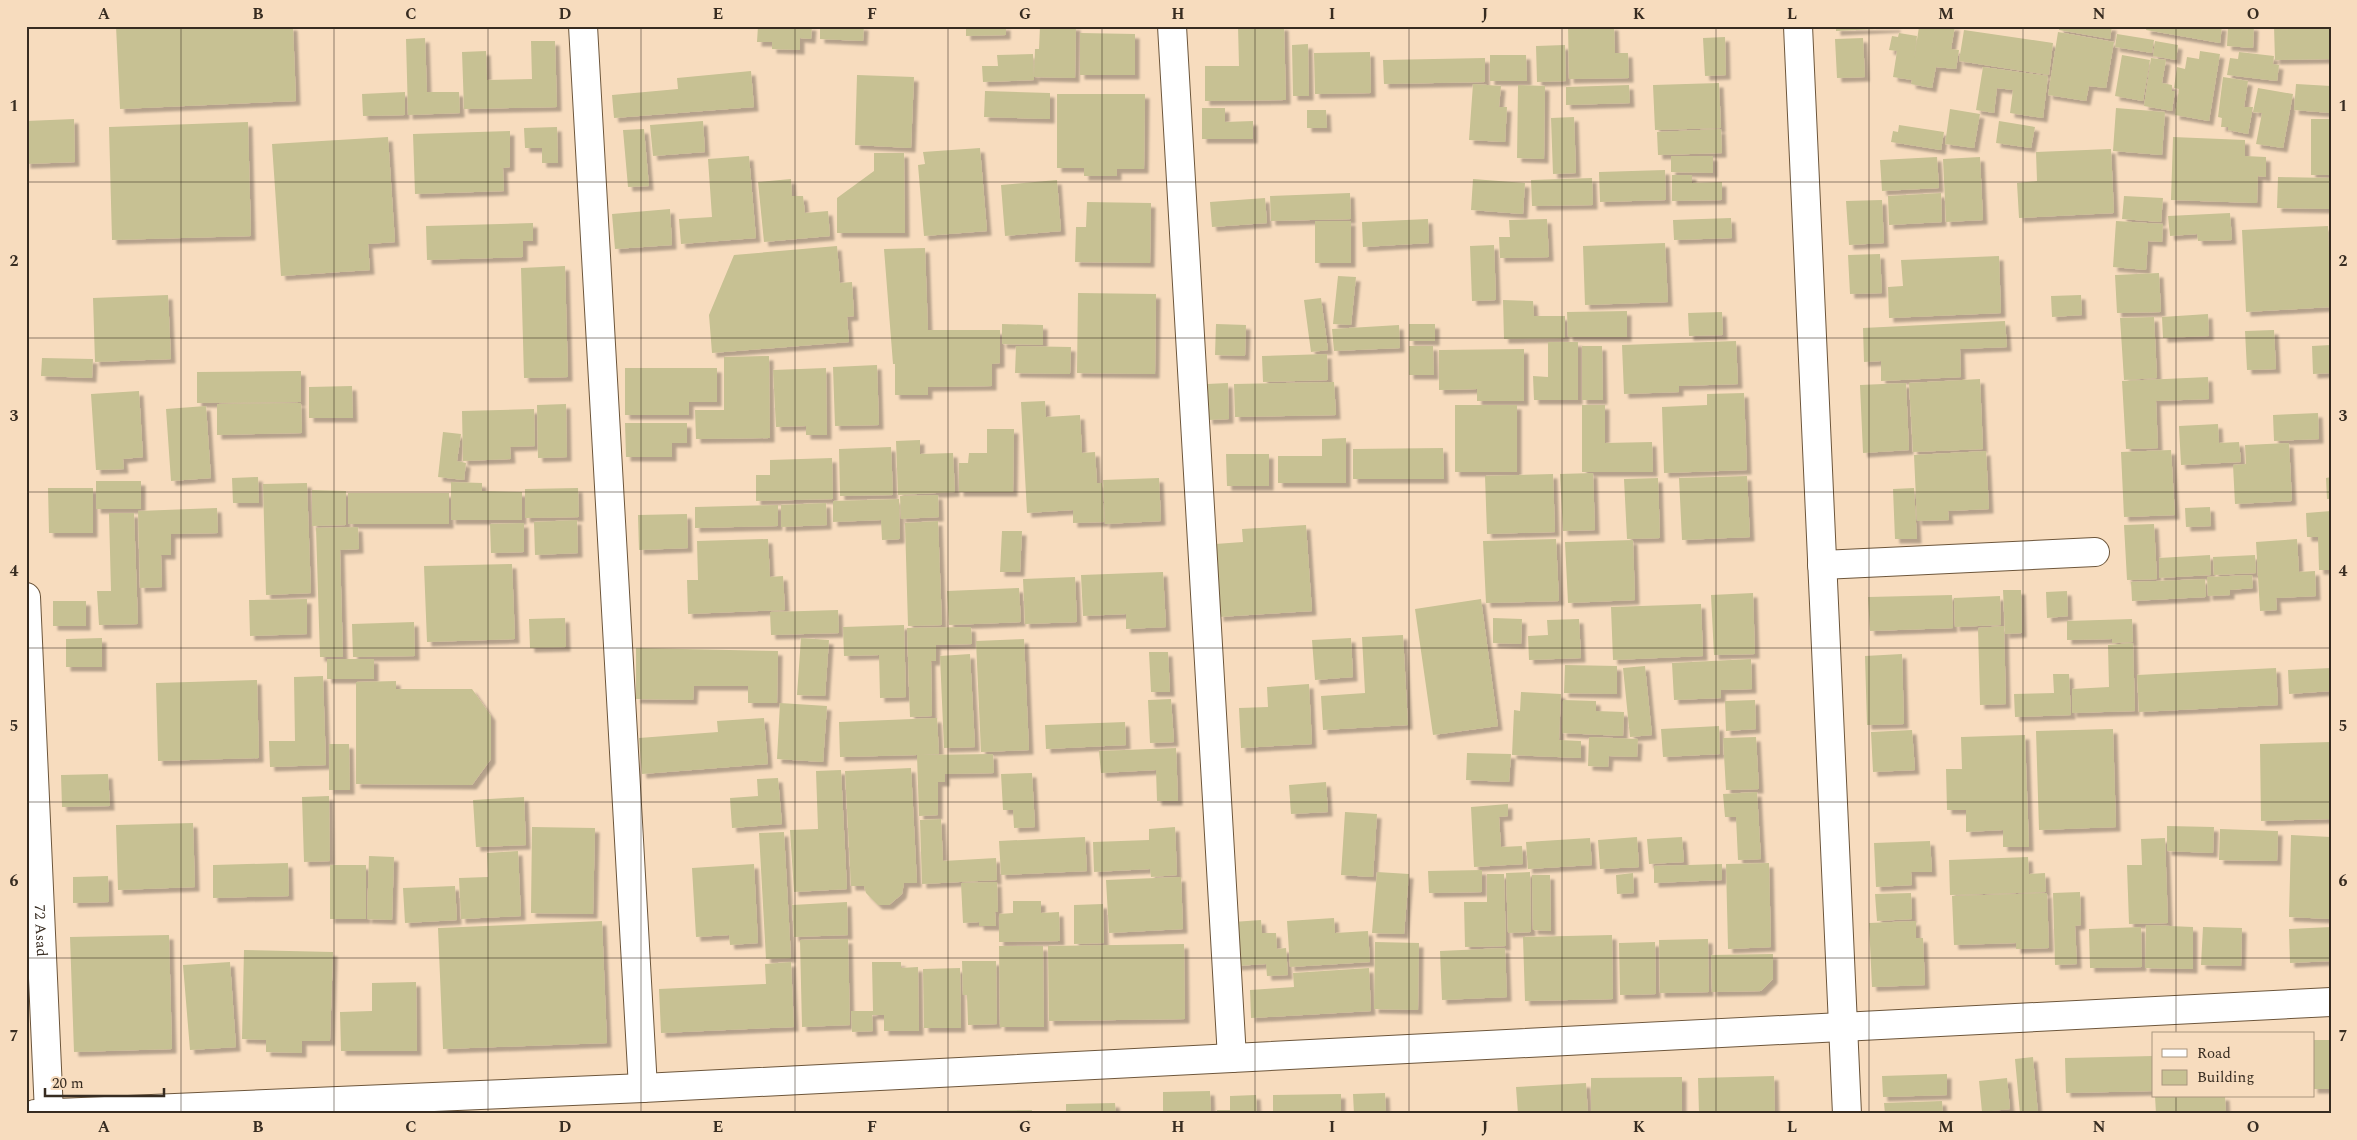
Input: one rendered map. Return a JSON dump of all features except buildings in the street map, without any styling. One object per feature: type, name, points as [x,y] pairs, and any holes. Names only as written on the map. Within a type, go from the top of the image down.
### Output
[{"type":"street","points":[[583,26],[643,1088]]},
{"type":"street","points":[[1172,26],[1232,1058]]},
{"type":"street","points":[[1798,26],[1847,1114]]},
{"type":"street","points":[[1822,565],[2095,552]]},
{"type":"street","name":"72 Asad","points":[[26,597],[42,1113]]},
{"type":"street","points":[[42,1113],[643,1088],[2331,1002]]}]
